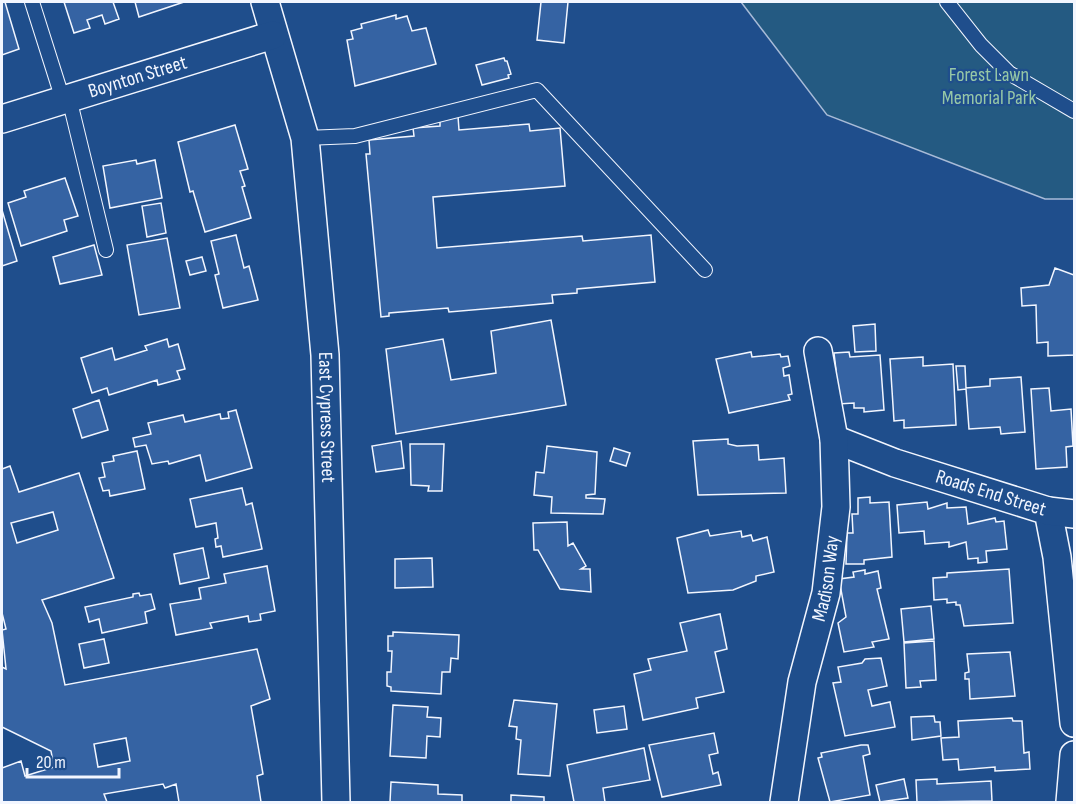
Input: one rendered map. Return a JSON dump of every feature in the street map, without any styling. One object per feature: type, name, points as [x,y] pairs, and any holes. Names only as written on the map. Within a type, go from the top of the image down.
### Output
[{"type":"street","name":"East Cypress Street","points":[[265,2],[304,138],[325,355],[336,802]]},
{"type":"street","name":"Boynton Street","points":[[2,119],[273,35]]},
{"type":"street","name":"Madison Way","points":[[784,802],[802,682],[826,593],[836,507],[834,439],[818,351]]},
{"type":"street","name":"Roads End Street","points":[[834,439],[895,463],[1048,511],[1057,557],[1074,723]]},
{"type":"street","points":[[1048,511],[1074,514]]},
{"type":"street","points":[[1070,802],[1074,755]]},
{"type":"lane","points":[[32,2],[66,99],[106,250]]},
{"type":"lane","points":[[947,2],[981,45],[1009,73],[1074,111]]},
{"type":"lane","points":[[304,138],[355,136],[537,90],[705,270]]},
{"type":"green space","name":"Forest Lawn Memorial Park","points":[[741,2],[1074,2],[1074,199],[1045,199],[827,115]]},
{"type":"building","points":[[2,2],[5,2],[19,49],[2,55]]},
{"type":"building","points":[[64,2],[113,2],[119,19],[105,24],[102,15],[87,20],[90,28],[74,33]]},
{"type":"building","points":[[135,2],[184,2],[139,17]]},
{"type":"building","points":[[541,2],[568,2],[564,43],[537,40]]},
{"type":"building","points":[[396,15],[396,19],[407,16],[412,31],[426,28],[436,64],[355,86],[347,40],[353,39],[351,31],[362,28],[361,24]]},
{"type":"building","points":[[504,58],[511,74],[508,75],[509,78],[482,85],[476,65]]},
{"type":"building","points":[[458,116],[459,130],[529,124],[530,131],[560,128],[565,186],[433,197],[437,248],[582,236],[583,241],[651,235],[655,282],[577,289],[577,293],[552,295],[553,303],[449,312],[448,308],[389,313],[389,316],[381,317],[366,154],[370,154],[369,140],[414,136],[413,128],[440,126],[440,117]]},
{"type":"building","points":[[235,125],[248,169],[240,171],[251,218],[205,232],[193,191],[190,192],[178,142]]},
{"type":"building","points":[[136,160],[137,164],[155,160],[162,198],[110,208],[103,166]]},
{"type":"building","points":[[65,178],[78,216],[64,220],[67,231],[21,246],[8,203],[26,197],[24,191]]},
{"type":"building","points":[[161,203],[166,233],[147,237],[142,206]]},
{"type":"building","points":[[2,210],[17,261],[2,266]]},
{"type":"building","points":[[236,235],[244,268],[249,266],[258,300],[223,308],[215,275],[219,274],[211,241]]},
{"type":"building","points":[[167,238],[180,308],[139,315],[127,245]]},
{"type":"building","points":[[94,245],[102,275],[60,284],[53,257]]},
{"type":"building","points":[[202,257],[206,271],[190,275],[186,261]]},
{"type":"building","points":[[1055,268],[1074,275],[1074,355],[1048,356],[1048,342],[1037,343],[1036,305],[1022,306],[1021,288],[1049,285]]},
{"type":"building","points":[[551,320],[566,405],[396,434],[386,349],[443,339],[451,380],[496,373],[491,331]]},
{"type":"building","points":[[875,324],[876,351],[855,352],[853,326]]},
{"type":"building","points":[[167,339],[169,347],[178,344],[185,369],[177,371],[180,379],[158,385],[157,380],[109,395],[107,388],[92,393],[81,358],[112,348],[115,360],[147,350],[145,346]]},
{"type":"building","points":[[751,352],[752,357],[780,354],[781,357],[788,356],[790,366],[783,368],[784,376],[789,375],[792,394],[788,395],[790,400],[729,413],[716,359]]},
{"type":"building","points":[[849,352],[850,357],[880,355],[884,410],[864,412],[864,408],[854,408],[854,403],[838,404],[831,371],[836,370],[834,353]]},
{"type":"building","points":[[923,357],[923,366],[953,364],[956,425],[904,428],[904,420],[894,421],[890,359]]},
{"type":"building","points":[[956,366],[965,366],[966,388],[990,386],[990,379],[1021,377],[1025,432],[1001,434],[1000,427],[969,429],[966,389],[958,390]]},
{"type":"building","points":[[1049,388],[1051,411],[1071,409],[1073,446],[1066,447],[1067,467],[1036,469],[1031,389]]},
{"type":"building","points":[[99,400],[108,430],[82,438],[73,409]]},
{"type":"building","points":[[236,410],[252,468],[206,481],[200,455],[169,464],[168,461],[152,464],[146,445],[135,447],[133,438],[151,434],[148,423],[183,415],[185,422],[220,414],[221,419],[229,418],[228,412]]},
{"type":"building","points":[[728,439],[728,444],[737,446],[758,445],[759,460],[784,458],[786,493],[698,495],[693,441]]},
{"type":"building","points":[[401,441],[404,468],[376,472],[372,446]]},
{"type":"building","points":[[410,444],[444,444],[442,491],[428,491],[429,486],[411,485]]},
{"type":"building","points":[[547,446],[597,452],[595,494],[586,495],[586,498],[605,499],[603,514],[551,513],[552,497],[534,495],[536,472],[544,473]]},
{"type":"building","points":[[614,448],[630,453],[626,466],[610,461]]},
{"type":"building","points":[[137,451],[145,489],[110,496],[109,490],[103,491],[99,478],[105,477],[102,463],[114,461],[113,456]]},
{"type":"building","points":[[10,466],[19,492],[79,473],[114,578],[42,600],[52,623],[65,685],[257,649],[270,699],[251,706],[263,774],[257,776],[261,802],[179,802],[176,784],[165,788],[163,784],[104,794],[107,802],[2,802],[2,768],[21,761],[25,776],[54,767],[51,751],[2,727],[2,667],[6,669],[2,630],[6,629],[2,613],[2,469]],"holes":[[[53,512],[58,530],[17,543],[11,523]],[[126,738],[130,761],[98,767],[94,744]]]},
{"type":"building","points":[[242,488],[246,505],[252,503],[262,549],[223,557],[221,546],[216,547],[215,539],[218,538],[216,523],[196,527],[190,499]]},
{"type":"building","points":[[870,497],[870,503],[889,502],[892,557],[864,560],[864,564],[846,564],[847,533],[853,533],[852,514],[858,514],[858,498]]},
{"type":"building","points":[[927,502],[928,509],[947,503],[947,508],[966,507],[968,524],[995,518],[996,522],[1004,521],[1007,549],[986,551],[987,562],[978,563],[978,558],[968,559],[966,542],[949,547],[949,542],[925,544],[924,531],[899,533],[897,505]]},
{"type":"building","points":[[567,522],[568,546],[573,543],[586,566],[581,569],[590,569],[591,592],[560,589],[538,550],[534,550],[533,523]]},
{"type":"building","points":[[708,530],[710,536],[741,531],[742,537],[751,535],[753,541],[767,537],[774,572],[756,576],[756,581],[733,590],[688,593],[677,538]]},
{"type":"building","points":[[203,548],[209,578],[180,584],[174,554]]},
{"type":"building","points":[[432,558],[433,587],[395,588],[395,559]]},
{"type":"building","points":[[267,566],[275,611],[260,614],[261,620],[249,622],[248,616],[210,623],[212,628],[176,635],[170,604],[201,599],[199,588],[226,583],[224,574]]},
{"type":"building","points":[[1009,569],[1013,623],[964,626],[960,605],[956,605],[956,602],[947,603],[947,599],[934,600],[933,578],[947,577],[947,573]]},
{"type":"building","points":[[865,570],[865,574],[878,571],[881,588],[877,589],[889,639],[872,642],[874,647],[844,652],[838,623],[846,617],[839,579],[854,577],[853,572]]},
{"type":"building","points":[[139,593],[140,596],[151,594],[155,609],[145,612],[147,623],[102,633],[99,619],[89,622],[85,607],[133,597],[133,594]]},
{"type":"building","points":[[931,606],[934,639],[904,642],[901,609]]},
{"type":"building","points":[[720,614],[727,649],[715,652],[724,692],[696,698],[698,708],[643,720],[634,674],[651,670],[648,659],[687,651],[680,623]]},
{"type":"building","points":[[393,632],[459,635],[458,659],[451,658],[450,672],[442,672],[441,694],[391,691],[391,687],[387,686],[387,672],[391,672],[392,651],[388,651],[388,636],[393,636]]},
{"type":"building","points":[[104,639],[109,663],[84,668],[79,644]]},
{"type":"building","points":[[934,641],[936,680],[920,681],[921,687],[906,688],[904,643]]},
{"type":"building","points":[[1010,652],[1015,696],[970,699],[969,679],[965,679],[965,673],[969,672],[967,654]]},
{"type":"building","points":[[881,658],[887,686],[868,690],[872,706],[890,702],[895,727],[845,736],[833,683],[841,682],[838,667],[862,663],[865,659]]},
{"type":"building","points":[[514,700],[557,704],[550,776],[518,774],[521,740],[516,739],[517,727],[509,726]]},
{"type":"building","points":[[393,705],[428,707],[427,717],[441,718],[440,737],[427,736],[426,758],[390,756]]},
{"type":"building","points":[[624,706],[627,729],[597,733],[594,710]]},
{"type":"building","points":[[934,716],[935,722],[940,722],[941,736],[912,740],[911,717]]},
{"type":"building","points":[[1012,718],[1013,721],[1022,721],[1024,753],[1029,752],[1030,769],[995,771],[995,767],[959,770],[958,759],[943,760],[941,738],[959,737],[958,721]]},
{"type":"building","points":[[714,733],[718,753],[709,755],[713,774],[718,772],[721,785],[662,797],[649,745]]},
{"type":"building","points":[[868,745],[870,754],[863,756],[870,795],[830,802],[818,758],[822,757],[821,753]]},
{"type":"building","points":[[644,748],[650,780],[603,788],[605,802],[574,802],[567,765]]},
{"type":"building","points":[[904,779],[908,798],[880,802],[876,785]]},
{"type":"building","points":[[937,779],[937,784],[991,781],[992,801],[917,802],[916,780]]},
{"type":"building","points":[[391,782],[438,785],[438,794],[462,795],[462,802],[390,802]]},
{"type":"building","points":[[511,795],[544,797],[544,802],[511,802]]}]
